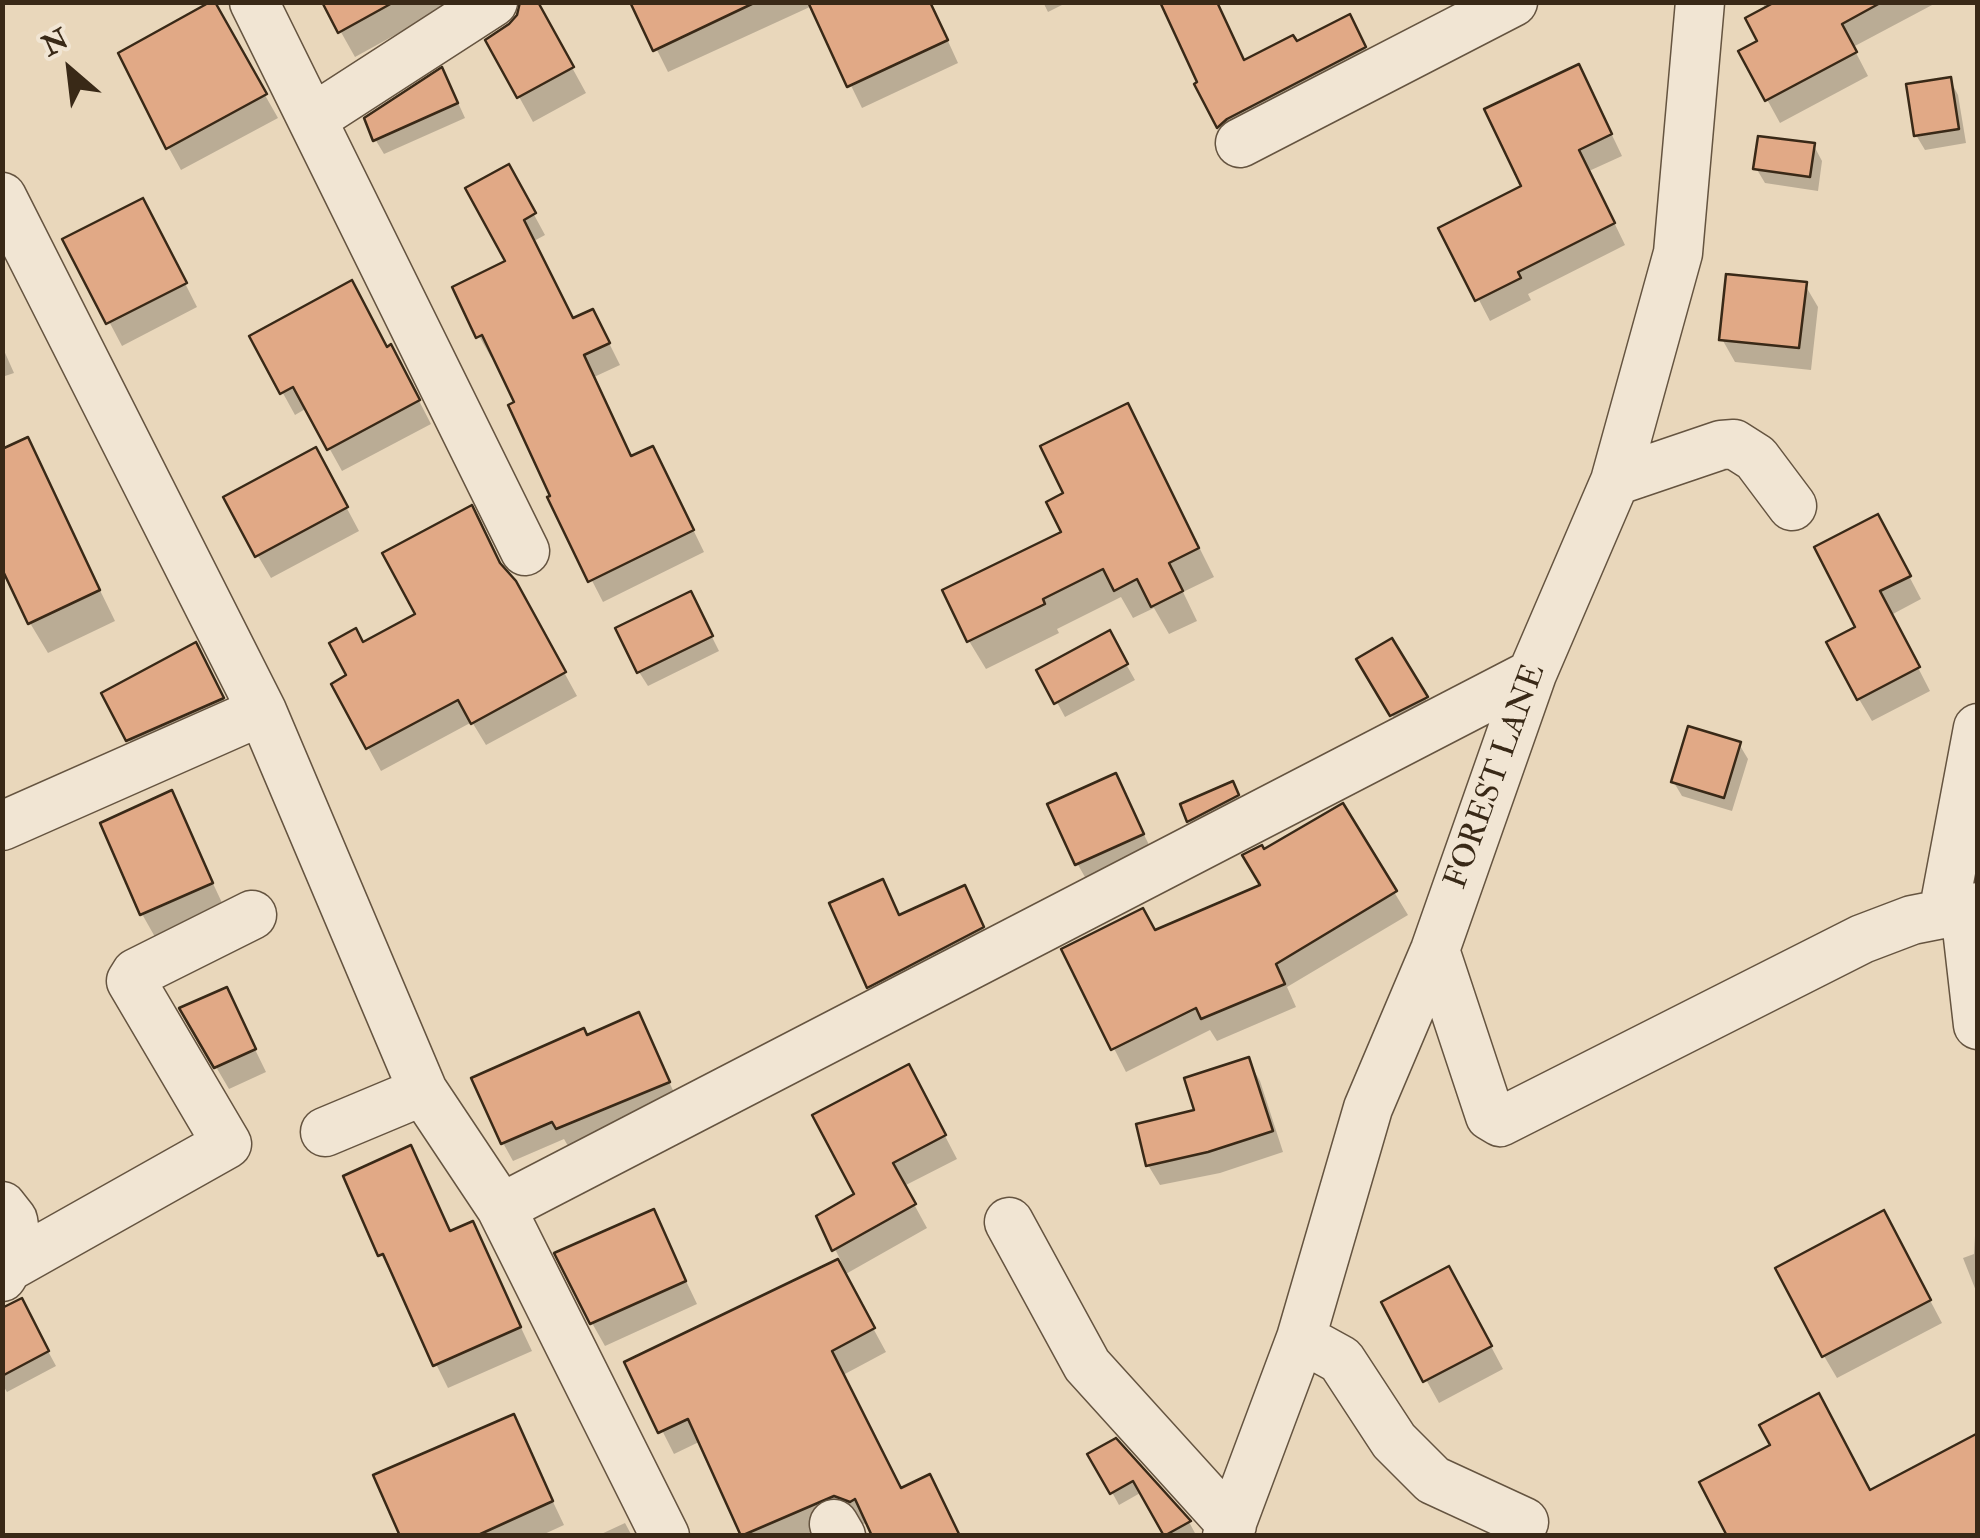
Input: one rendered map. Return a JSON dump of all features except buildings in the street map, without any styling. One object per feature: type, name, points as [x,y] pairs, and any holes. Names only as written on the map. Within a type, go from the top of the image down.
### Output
[{"type":"street","points":[[254,2],[525,551]]},
{"type":"street","points":[[312,120],[492,2]]},
{"type":"street","points":[[1240,144],[1513,2]]},
{"type":"street","name":"FOREST LANE","points":[[1229,1530],[1302,1338],[1368,1108],[1435,950],[1532,674],[1615,481],[1678,253],[1700,2]]},
{"type":"street","points":[[2,196],[262,711],[423,1091],[502,1208],[665,1536]]},
{"type":"street","points":[[1615,481],[1720,445],[1734,444],[1756,458],[1792,506]]},
{"type":"street","points":[[502,1208],[1532,674]]},
{"type":"street","points":[[2,826],[262,711]]},
{"type":"street","points":[[1978,728],[1962,911],[1978,1025]]},
{"type":"street","points":[[1435,950],[1490,1116],[1500,1122],[1828,954],[1894,926],[1962,911]]},
{"type":"street","points":[[7,1271],[227,1144],[131,981],[136,973],[252,915]]},
{"type":"street","points":[[325,1132],[423,1091]]},
{"type":"street","points":[[2,1206],[18,1238],[18,1250],[7,1271]]},
{"type":"street","points":[[1009,1222],[1087,1365],[1229,1530]]},
{"type":"street","points":[[1302,1338],[1341,1360],[1394,1440],[1433,1480],[1524,1522]]}]
